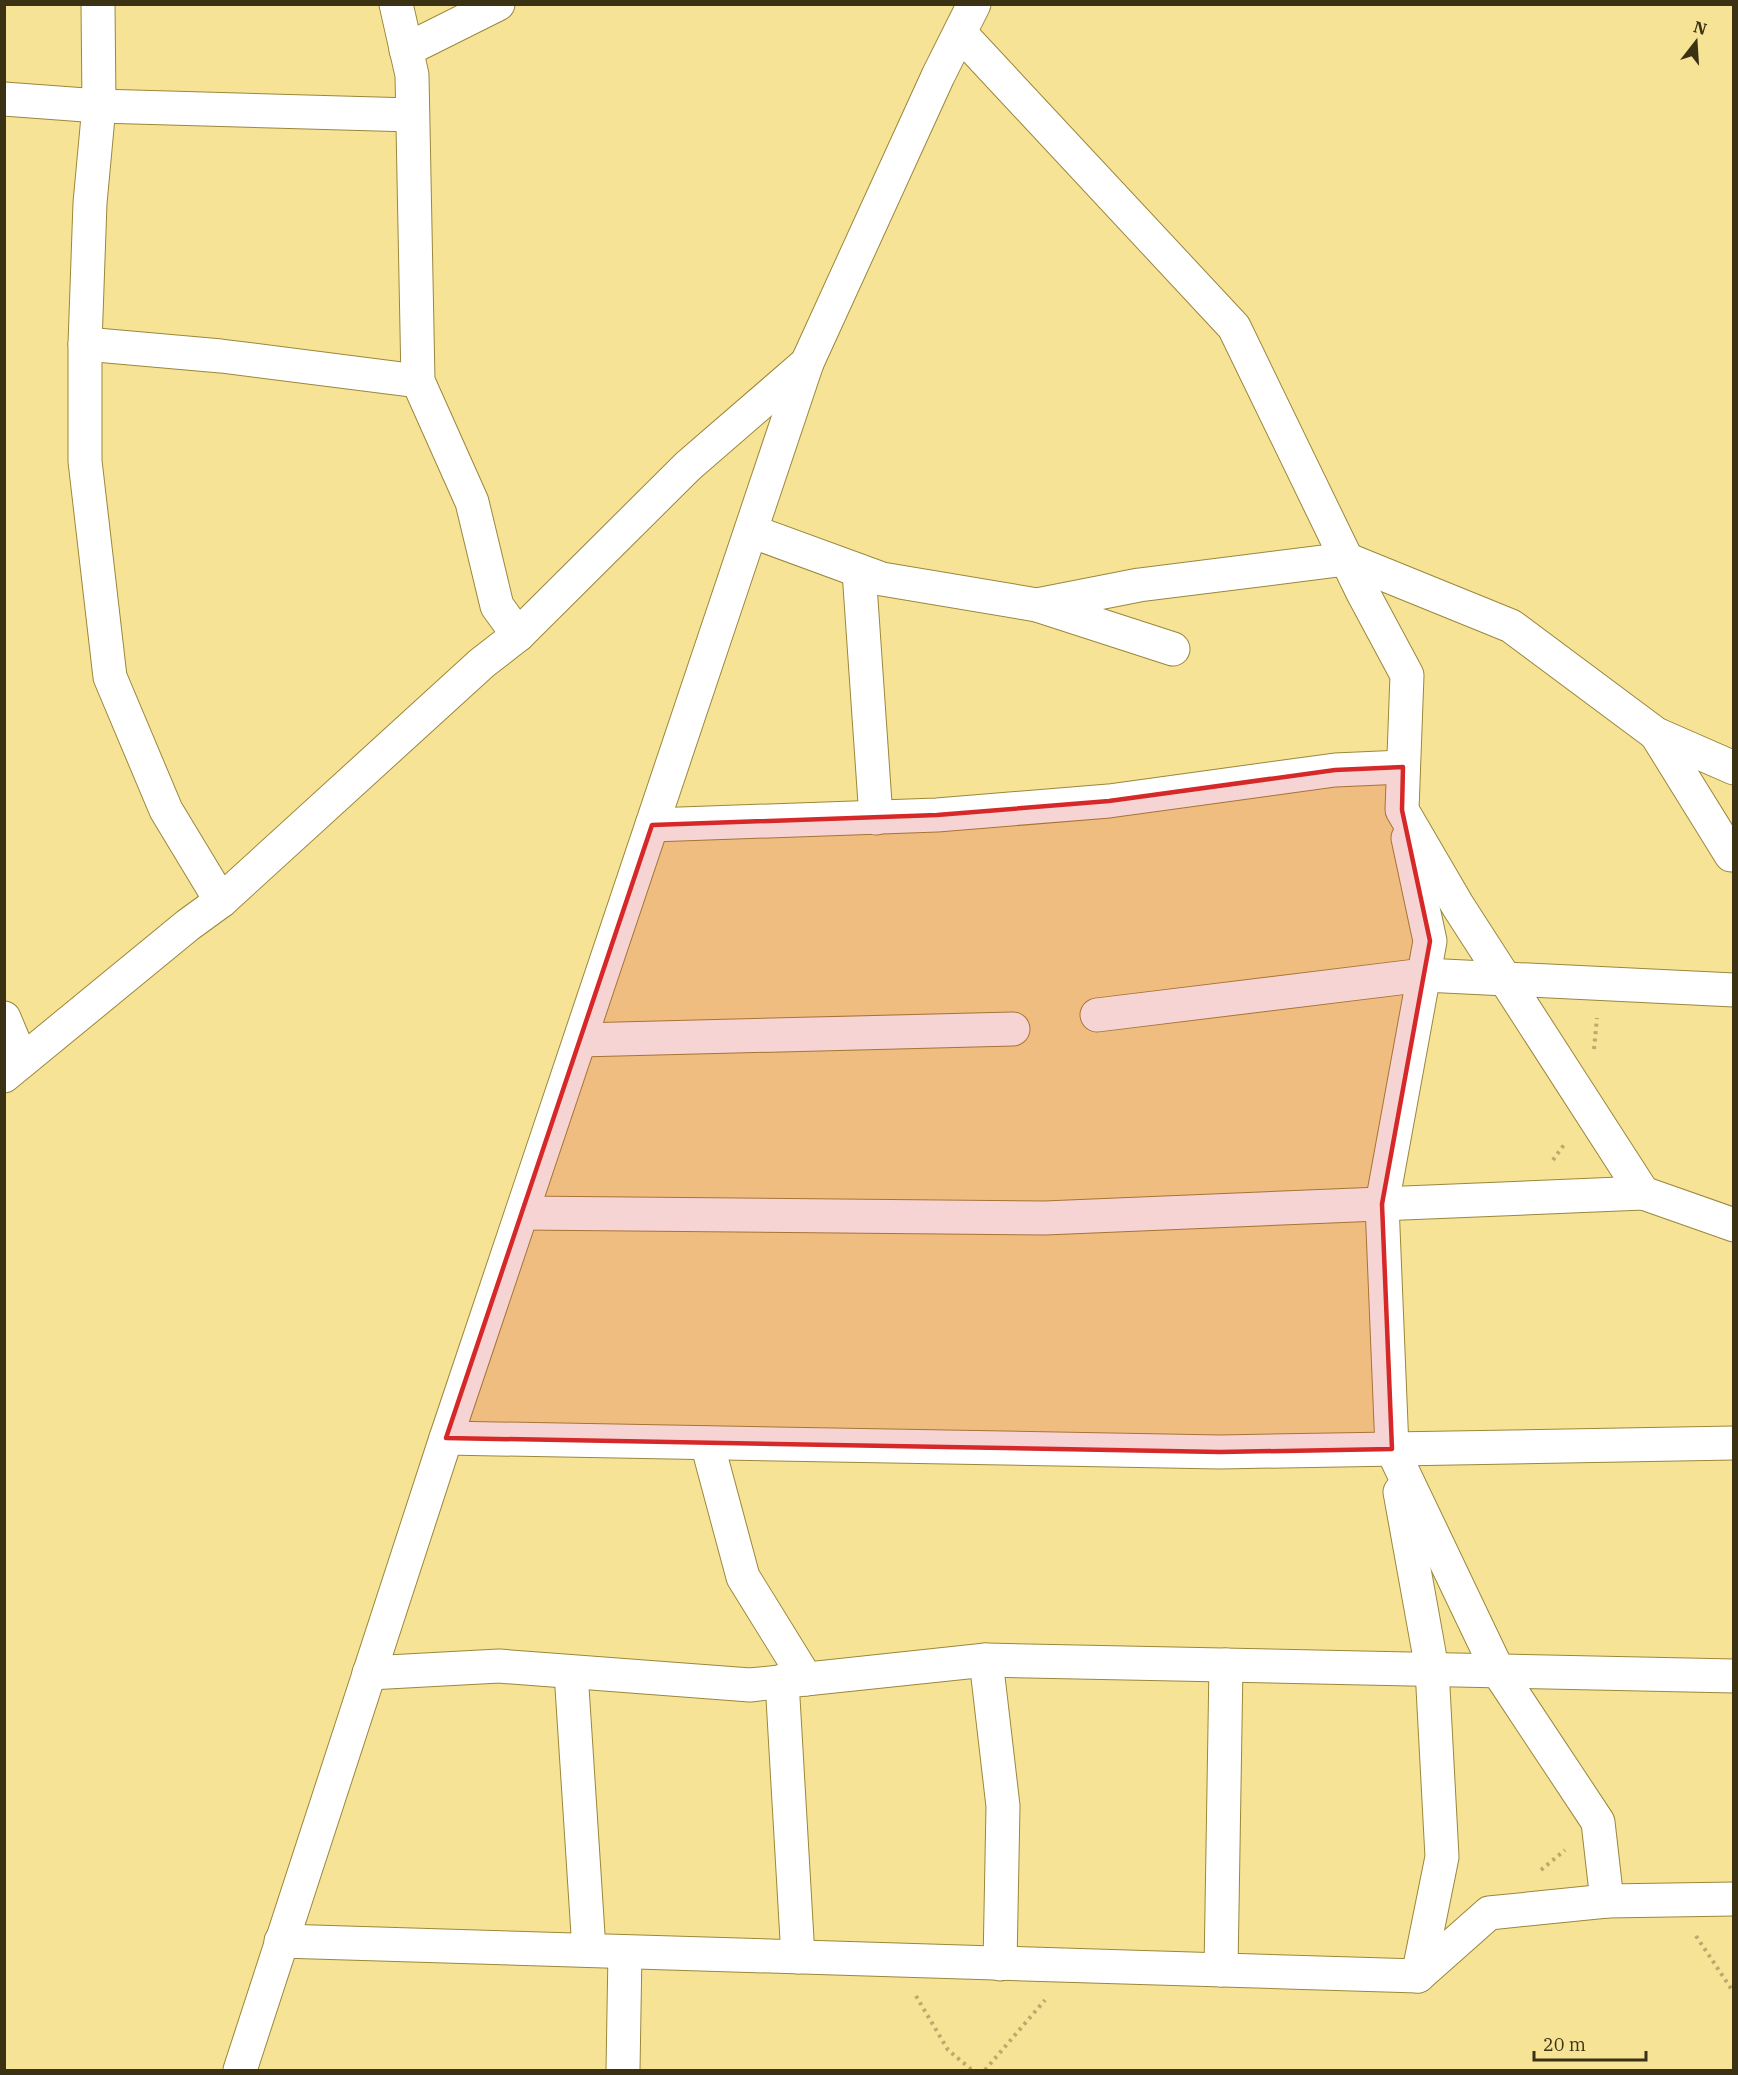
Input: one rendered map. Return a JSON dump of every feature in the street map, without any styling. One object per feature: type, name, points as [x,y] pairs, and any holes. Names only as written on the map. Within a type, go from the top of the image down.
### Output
[{"type":"street","points":[[98,4],[99,106],[90,203],[85,344],[85,461],[110,677],[166,810],[221,901]]},
{"type":"street","points":[[396,4],[412,75],[418,381],[472,502],[497,606],[518,635]]},
{"type":"street","points":[[406,50],[498,4]]},
{"type":"street","points":[[240,2070],[446,1438],[807,363],[974,4]]},
{"type":"street","points":[[960,33],[1234,327],[1346,559],[1407,675],[1402,810],[1430,940],[1382,1204],[1392,1449],[1432,1669],[1442,1857],[1418,1976]]},
{"type":"street","points":[[4,99],[99,106],[412,115]]},
{"type":"street","points":[[85,344],[221,356],[418,381]]},
{"type":"street","points":[[4,1018],[13,1068],[221,901],[482,663],[518,635],[688,466],[807,363]]},
{"type":"street","points":[[751,531],[882,579],[1037,605],[1173,649]]},
{"type":"street","points":[[1037,605],[1138,585],[1346,559],[1511,626],[1656,734],[1734,768]]},
{"type":"street","points":[[859,571],[876,818]]},
{"type":"street","points":[[1656,734],[1731,855]]},
{"type":"street","points":[[652,825],[937,815],[1109,801],[1335,770],[1403,767]]},
{"type":"street","points":[[1402,810],[1458,906],[1643,1192]]},
{"type":"street","points":[[1097,1015],[1424,975],[1734,990]]},
{"type":"street","points":[[580,1040],[1013,1029]]},
{"type":"street","points":[[522,1213],[1045,1218],[1643,1192],[1734,1225]]},
{"type":"street","points":[[446,1438],[1220,1452],[1734,1443]]},
{"type":"street","points":[[707,1443],[743,1577],[794,1680],[798,1957]]},
{"type":"street","points":[[1392,1449],[1498,1671],[1598,1822],[1607,1901]]},
{"type":"street","points":[[369,1673],[499,1666],[750,1685],[986,1660],[1734,1676]]},
{"type":"street","points":[[986,1660],[1003,1806],[1000,1964]]},
{"type":"street","points":[[1221,1970],[1226,1665]]},
{"type":"street","points":[[571,1672],[589,1950]]},
{"type":"street","points":[[281,1941],[1418,1976],[1490,1912],[1607,1901],[1734,1899]]},
{"type":"street","points":[[623,2070],[625,1952]]},
{"type":"path","points":[[1535,1875],[1598,1822]]},
{"type":"path","points":[[1673,1900],[1734,1993]]},
{"type":"path","points":[[894,1960],[948,2050],[972,2070]]},
{"type":"path","points":[[985,2070],[1075,1966]]},
{"type":"highlighted area","points":[[1403,767],[1402,810],[1430,941],[1382,1204],[1392,1449],[1220,1452],[446,1438],[652,825],[937,815],[1109,801],[1335,770]]}]
